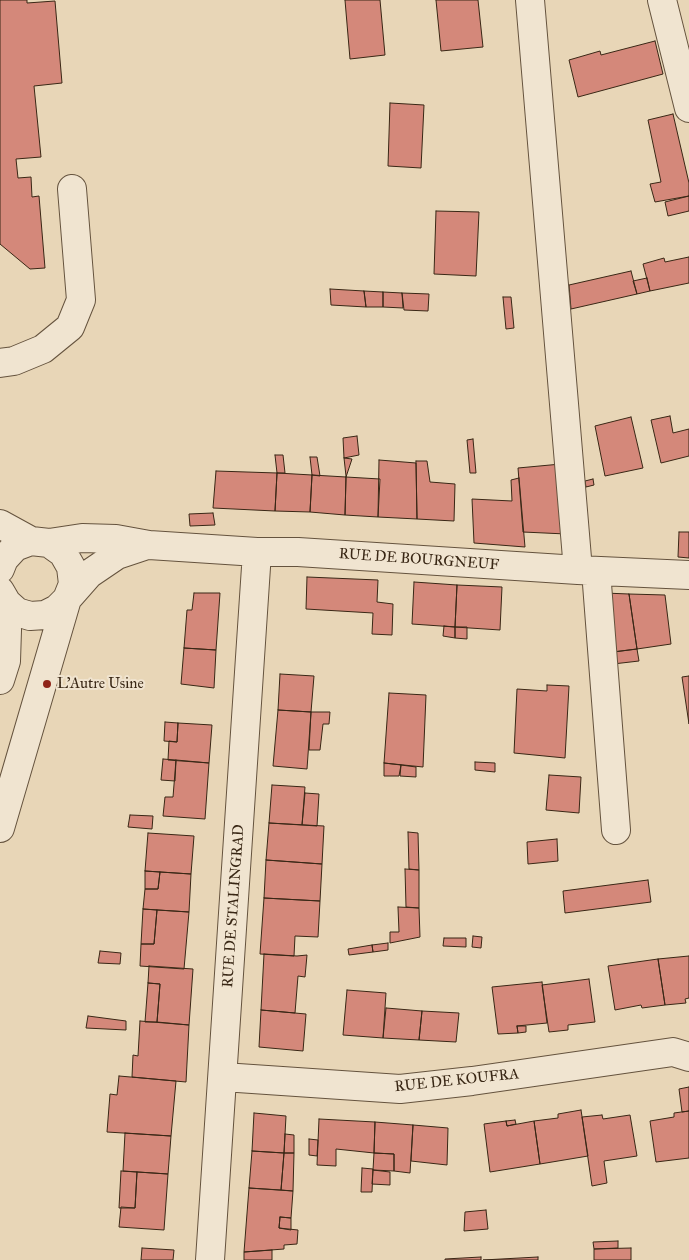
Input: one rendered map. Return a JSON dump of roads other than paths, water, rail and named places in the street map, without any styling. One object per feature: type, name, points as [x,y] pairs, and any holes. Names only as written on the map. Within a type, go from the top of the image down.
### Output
[{"type":"street","points":[[530,0],[587,571],[616,830]]},
{"type":"street","points":[[662,0],[689,108]]},
{"type":"street","points":[[0,362],[14,361],[43,349],[70,327],[81,300],[72,190]]},
{"type":"street","points":[[0,524],[62,553],[71,567],[73,584],[0,828]]},
{"type":"street","name":"RUE DE BOURGNEUF","points":[[0,569],[4,559],[15,547],[40,542],[91,538],[116,539],[149,545],[257,552],[298,552],[587,571],[689,575]]},
{"type":"street","name":"RUE DE BOURGNEUF","points":[[67,600],[89,574],[117,555],[149,545]]},
{"type":"street","name":"RUE DE STALINGRAD","points":[[210,1260],[257,552]]},
{"type":"street","points":[[0,591],[7,603],[18,612],[30,616],[44,615],[57,609],[67,600]]},
{"type":"street","points":[[0,591],[6,610],[7,630],[6,661],[0,680]]},
{"type":"street","name":"RUE DE KOUFRA","points":[[222,1076],[400,1089],[482,1080],[673,1052],[689,1057]]},
{"type":"place","name":"L'Autre Usine","points":[[47,684]]}]
